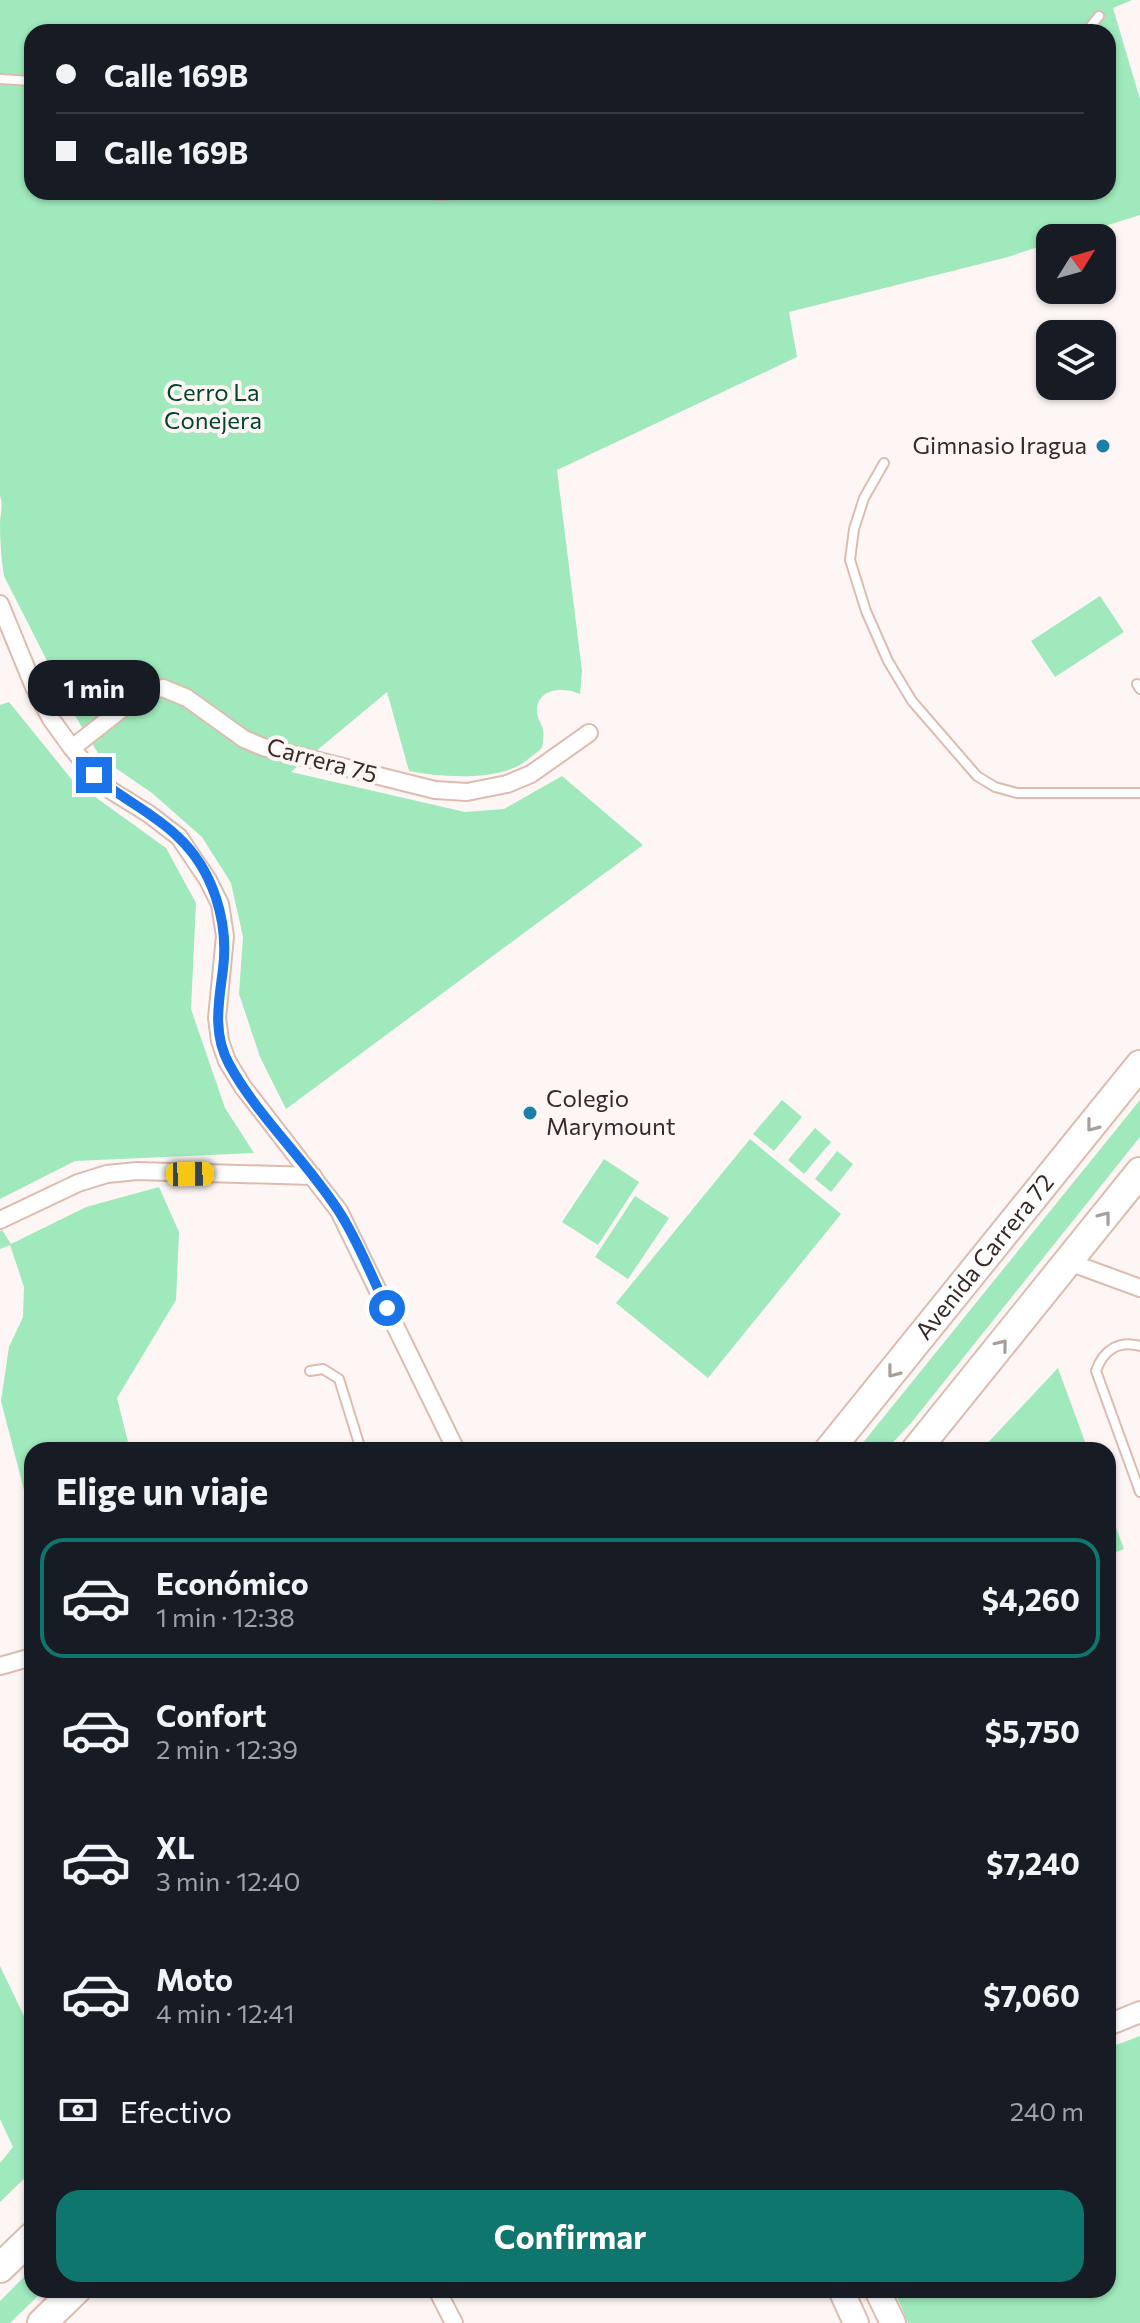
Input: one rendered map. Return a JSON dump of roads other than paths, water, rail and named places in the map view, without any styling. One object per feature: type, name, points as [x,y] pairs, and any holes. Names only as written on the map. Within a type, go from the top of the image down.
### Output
[{"type":"highway","name":"Avenida Carrera 72","points":[[835,1442],[1140,1065]]},
{"type":"highway","points":[[923,1442],[1140,1172]]},
{"type":"highway","points":[[0,2268],[24,2245]]},
{"type":"highway","points":[[42,2323],[68,2298]]},
{"type":"main road","points":[[845,2298],[856,2323]]},
{"type":"main road","points":[[881,2298],[893,2323]]},
{"type":"street","points":[[0,604],[34,687],[51,719],[72,748],[112,791],[179,837],[208,880],[220,904],[225,936],[217,1018],[227,1061],[243,1087],[345,1222],[452,1442]]},
{"type":"street","name":"Carrera 75","points":[[72,748],[137,697],[163,688],[187,698],[237,734],[263,747],[435,790],[467,792],[507,784],[547,765],[589,733]]},
{"type":"street","points":[[0,1220],[49,1196],[107,1174],[137,1171],[313,1176]]},
{"type":"street","points":[[1069,1262],[1140,1288]]},
{"type":"street","points":[[0,1666],[24,1659]]},
{"type":"street","points":[[1116,2022],[1140,2012]]},
{"type":"street","points":[[441,2298],[454,2323]]},
{"type":"lane","points":[[1092,24],[1099,16]]},
{"type":"lane","points":[[0,79],[24,80]]},
{"type":"lane","points":[[884,463],[864,498],[854,529],[850,560],[866,611],[888,661],[912,701],[977,776],[995,787],[1017,793],[1140,793]]},
{"type":"lane","points":[[1140,1346],[1129,1343],[1110,1349],[1099,1360],[1096,1371],[1140,1492]]},
{"type":"lane","points":[[310,1371],[323,1369],[339,1379],[359,1442]]},
{"type":"place","name":"Gimnasio Iragua","points":[[1103,446]]},
{"type":"place","name":"Colegio Marymount","points":[[530,1113]]},
{"type":"park label","name":"Cerro La Conejera","points":[[213,407]]}]
